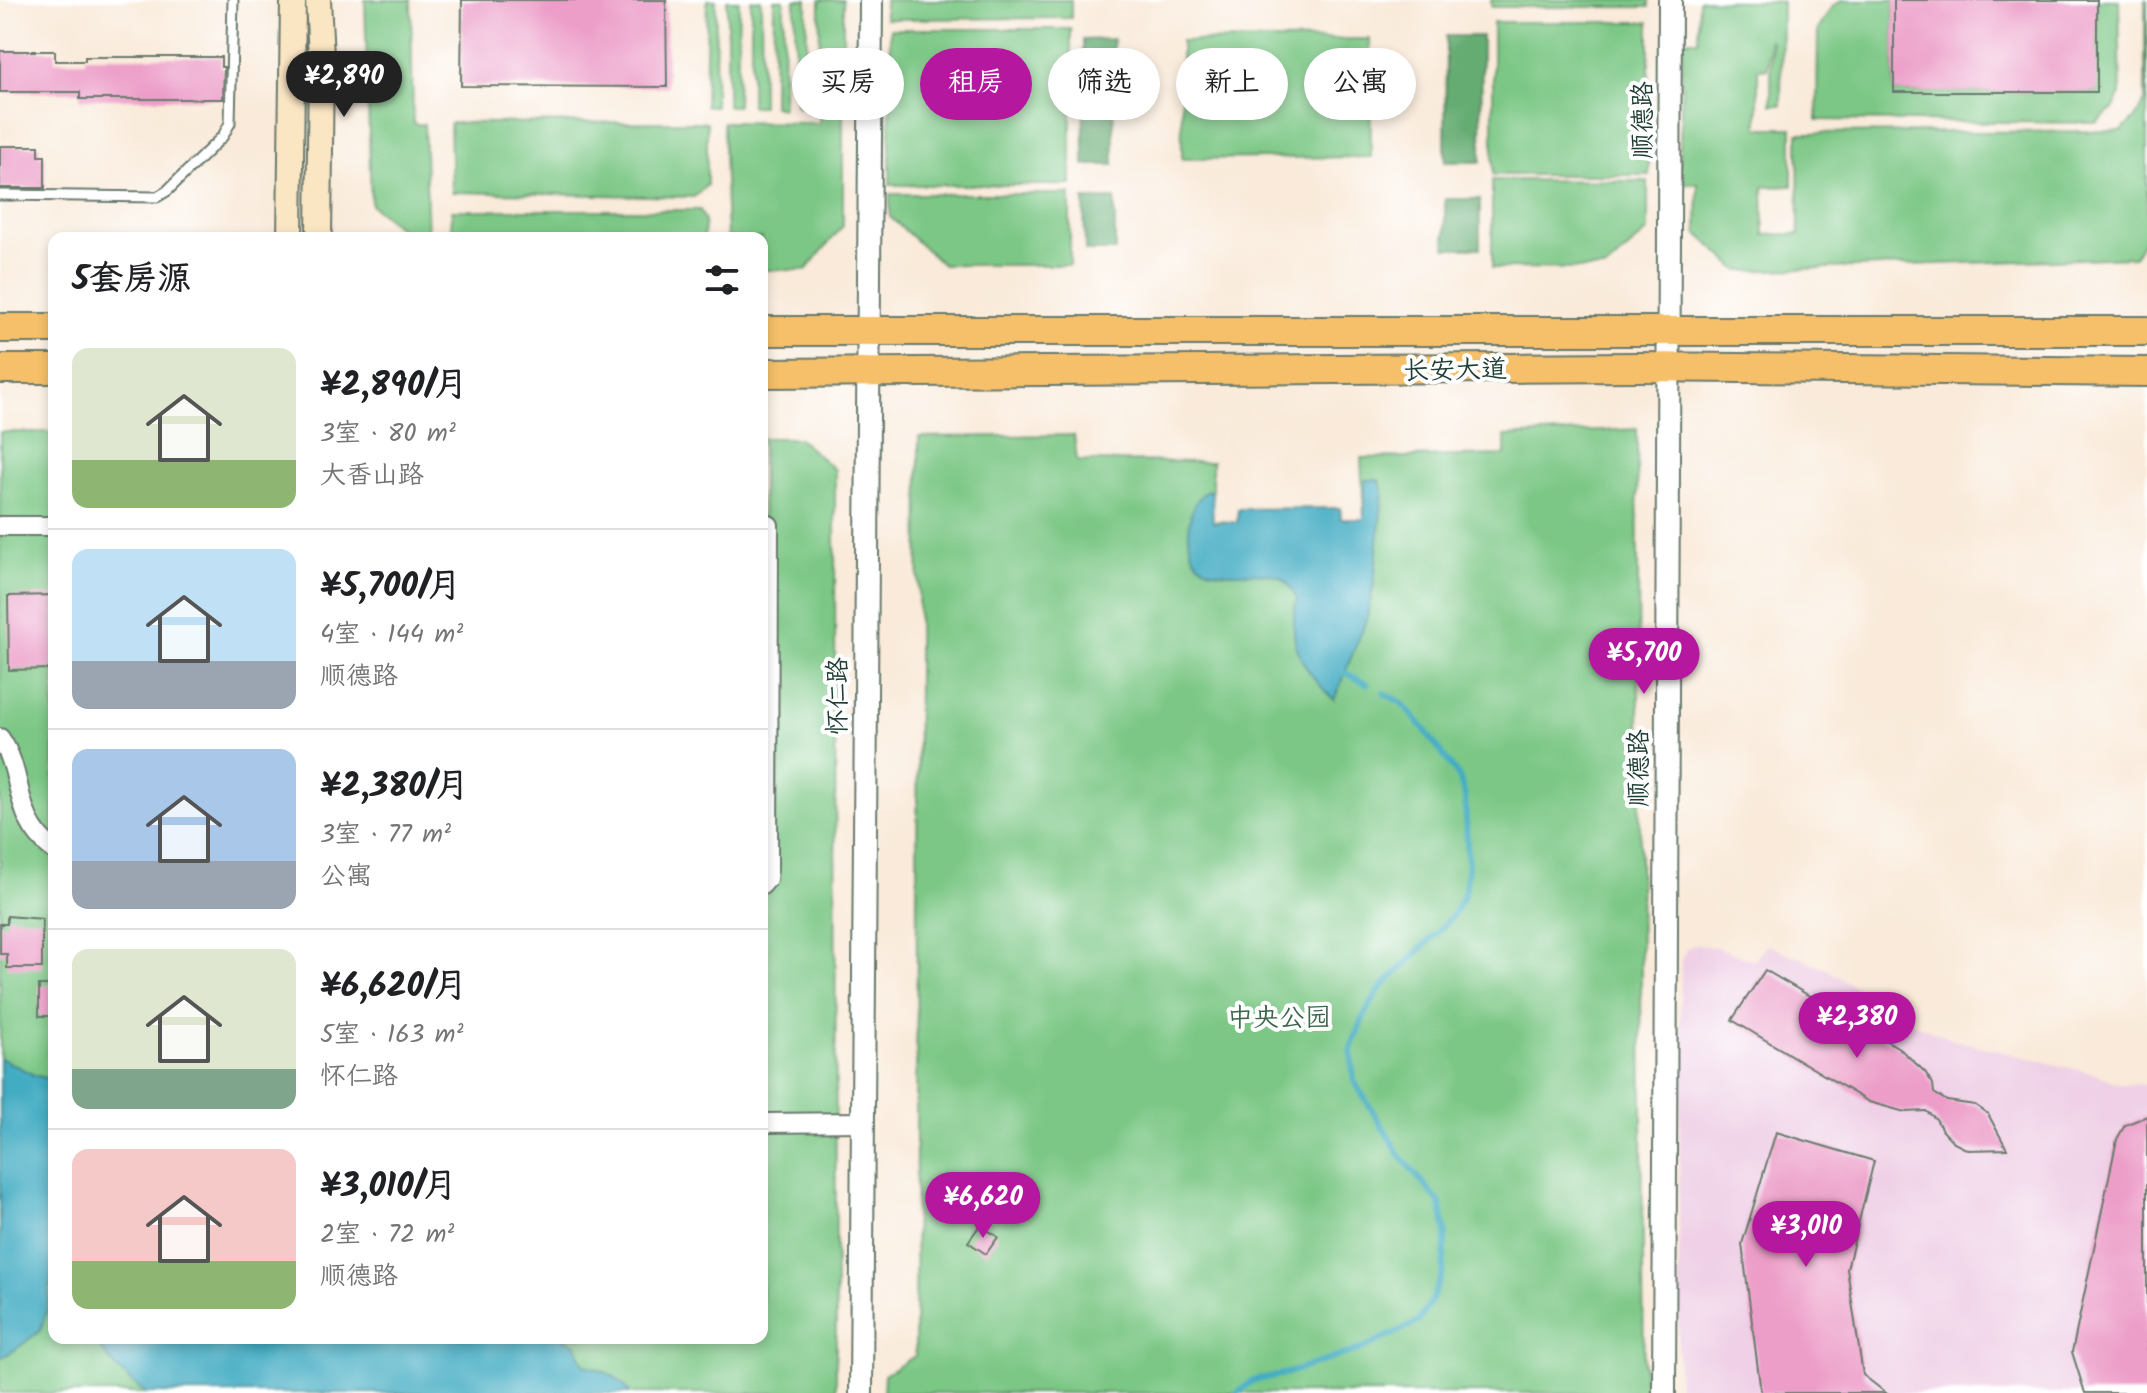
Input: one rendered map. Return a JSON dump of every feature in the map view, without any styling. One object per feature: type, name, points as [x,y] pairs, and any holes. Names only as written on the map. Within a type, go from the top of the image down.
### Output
[{"type":"main road","points":[[290,232],[293,0]]},
{"type":"main road","points":[[318,0],[321,57],[319,232]]},
{"type":"main road","points":[[0,328],[48,328]]},
{"type":"main road","name":"长安大道","points":[[768,331],[2147,331]]},
{"type":"main road","name":"长安大道","points":[[768,373],[1668,367],[2147,372]]},
{"type":"main road","points":[[0,369],[48,369]]},
{"type":"street","name":"怀仁路","points":[[861,1393],[871,0]]},
{"type":"street","name":"顺德路","points":[[1664,1393],[1670,0]]},
{"type":"street","points":[[768,525],[768,869]]},
{"type":"street","points":[[0,526],[48,526]]},
{"type":"street","points":[[0,738],[8,750],[28,820],[37,838],[48,846]]},
{"type":"street","points":[[768,1123],[863,1122]]},
{"type":"lane","points":[[0,195],[157,197],[167,191],[223,136],[230,123],[233,0]]},
{"type":"shaded area","points":[[1696,945],[1716,947],[1754,961],[1767,945],[1823,967],[1910,1022],[1958,1041],[2096,1074],[2120,1084],[2147,1085],[2147,1393],[1678,1393],[1681,960],[1687,948]]},
{"type":"green space","points":[[365,0],[411,0],[413,122],[424,124],[428,232],[405,232],[371,205]]},
{"type":"green space","points":[[707,0],[716,0],[715,106],[705,106]]},
{"type":"green space","points":[[727,0],[739,0],[737,106],[727,106]]},
{"type":"green space","points":[[751,0],[761,0],[762,106],[751,106]]},
{"type":"green space","points":[[774,0],[784,0],[783,108],[773,106]]},
{"type":"green space","points":[[795,0],[807,0],[807,48],[795,48]]},
{"type":"green space","points":[[820,0],[843,0],[843,48],[820,48]]},
{"type":"green space","points":[[885,0],[1071,0],[1071,18],[885,19]]},
{"type":"green space","points":[[1491,0],[1649,0],[1649,7],[1491,7]]},
{"type":"green space","points":[[1699,0],[1782,2],[1781,105],[1771,105],[1769,40],[1768,68],[1758,69],[1758,128],[1792,128],[1792,186],[1763,187],[1764,235],[1799,234],[1798,133],[2121,131],[2136,117],[2145,101],[2147,0],[2147,234],[2134,257],[1739,271],[1697,233],[1698,184],[1679,183],[1683,40],[1698,40]]},
{"type":"green space","points":[[1842,0],[1894,0],[1894,92],[2096,92],[2097,0],[2119,0],[2121,94],[2113,109],[2096,123],[1817,120],[1818,30],[1832,7]]},
{"type":"green space","points":[[1493,22],[1649,22],[1649,175],[1493,175]]},
{"type":"green space","points":[[890,29],[1071,29],[1071,48],[1048,48],[1048,120],[1071,120],[1071,185],[890,185],[890,120],[904,120],[904,48],[890,48]]},
{"type":"green space","points":[[1446,36],[1482,36],[1481,162],[1445,162]]},
{"type":"green space","points":[[1113,39],[1113,48],[1083,48],[1083,40]]},
{"type":"green space","points":[[1370,39],[1370,48],[1304,48],[1304,120],[1371,120],[1371,157],[1182,159],[1182,120],[1288,120],[1288,48],[1181,48],[1181,41]]},
{"type":"green space","points":[[819,120],[843,120],[843,226],[806,270],[768,270],[768,232],[727,232],[723,122],[819,123]]},
{"type":"green space","points":[[1084,120],[1114,120],[1114,165],[1084,165]]},
{"type":"green space","points":[[707,122],[707,185],[694,197],[452,192],[450,123]]},
{"type":"green space","points":[[1492,180],[1648,181],[1648,231],[1606,269],[1492,268]]},
{"type":"green space","points":[[890,194],[1070,194],[1070,265],[943,265],[890,217]]},
{"type":"green space","points":[[1084,199],[1115,199],[1115,251],[1085,251]]},
{"type":"green space","points":[[1445,199],[1480,199],[1480,248],[1445,248]]},
{"type":"green space","points":[[452,210],[700,210],[705,221],[704,232],[451,232]]},
{"type":"green space","name":"中央公园","points":[[1637,429],[1644,1393],[883,1393],[884,1375],[915,1356],[919,437],[1074,435],[1077,461],[1212,462],[1212,521],[1237,522],[1238,509],[1340,508],[1341,519],[1364,519],[1361,458],[1505,455],[1505,436]]},
{"type":"green space","points":[[0,432],[48,432],[48,1344],[768,1344],[768,438],[798,438],[835,470],[836,1393],[0,1393]]},
{"type":"water","points":[[1365,480],[1379,480],[1383,492],[1374,583],[1366,621],[1334,700],[1313,677],[1299,655],[1294,630],[1297,599],[1289,585],[1277,576],[1221,572],[1199,563],[1192,551],[1190,520],[1192,509],[1207,490],[1212,492],[1213,522],[1237,522],[1238,509],[1340,508],[1341,519],[1364,519]]},
{"type":"water","points":[[0,1058],[48,1078],[48,1303],[40,1331],[0,1358]]},
{"type":"water","points":[[98,1344],[576,1344],[583,1364],[615,1377],[630,1393],[146,1393]]},
{"type":"building","points":[[462,0],[666,0],[667,87],[461,86]]},
{"type":"building","points":[[1894,0],[2097,0],[2097,92],[1894,92]]},
{"type":"building","points":[[0,51],[55,51],[55,61],[85,61],[85,57],[221,57],[221,67],[224,67],[223,99],[80,99],[80,92],[0,92]]},
{"type":"building","points":[[0,146],[39,146],[39,156],[45,156],[45,188],[0,188]]},
{"type":"building","points":[[48,595],[48,669],[9,670],[8,596]]},
{"type":"building","points":[[7,916],[42,919],[42,968],[7,968],[7,954],[0,954],[0,924],[7,924]]},
{"type":"building","points":[[1765,970],[1899,1048],[1925,1072],[1933,1084],[1934,1093],[1947,1101],[1975,1105],[1988,1114],[2007,1149],[1968,1150],[1954,1143],[1926,1111],[1905,1112],[1869,1102],[1732,1020]]},
{"type":"building","points":[[39,985],[48,985],[48,1016],[39,1016]]},
{"type":"building","points":[[2147,1116],[2147,1393],[2085,1393],[2072,1352],[2117,1139],[2125,1125]]},
{"type":"building","points":[[1776,1132],[1874,1161],[1847,1269],[1863,1375],[1886,1393],[1761,1393],[1742,1244]]},
{"type":"building","points":[[980,1225],[998,1237],[986,1254],[968,1242]]},
{"type":"waterway","points":[[1346,673],[1367,684]]},
{"type":"waterway","points":[[1238,1393],[1252,1381],[1288,1373],[1361,1349],[1418,1322],[1432,1300],[1443,1272],[1446,1233],[1440,1203],[1401,1157],[1354,1081],[1351,1048],[1365,1014],[1380,989],[1452,916],[1464,895],[1468,868],[1465,796],[1459,777],[1425,730],[1402,703],[1384,693]]}]
